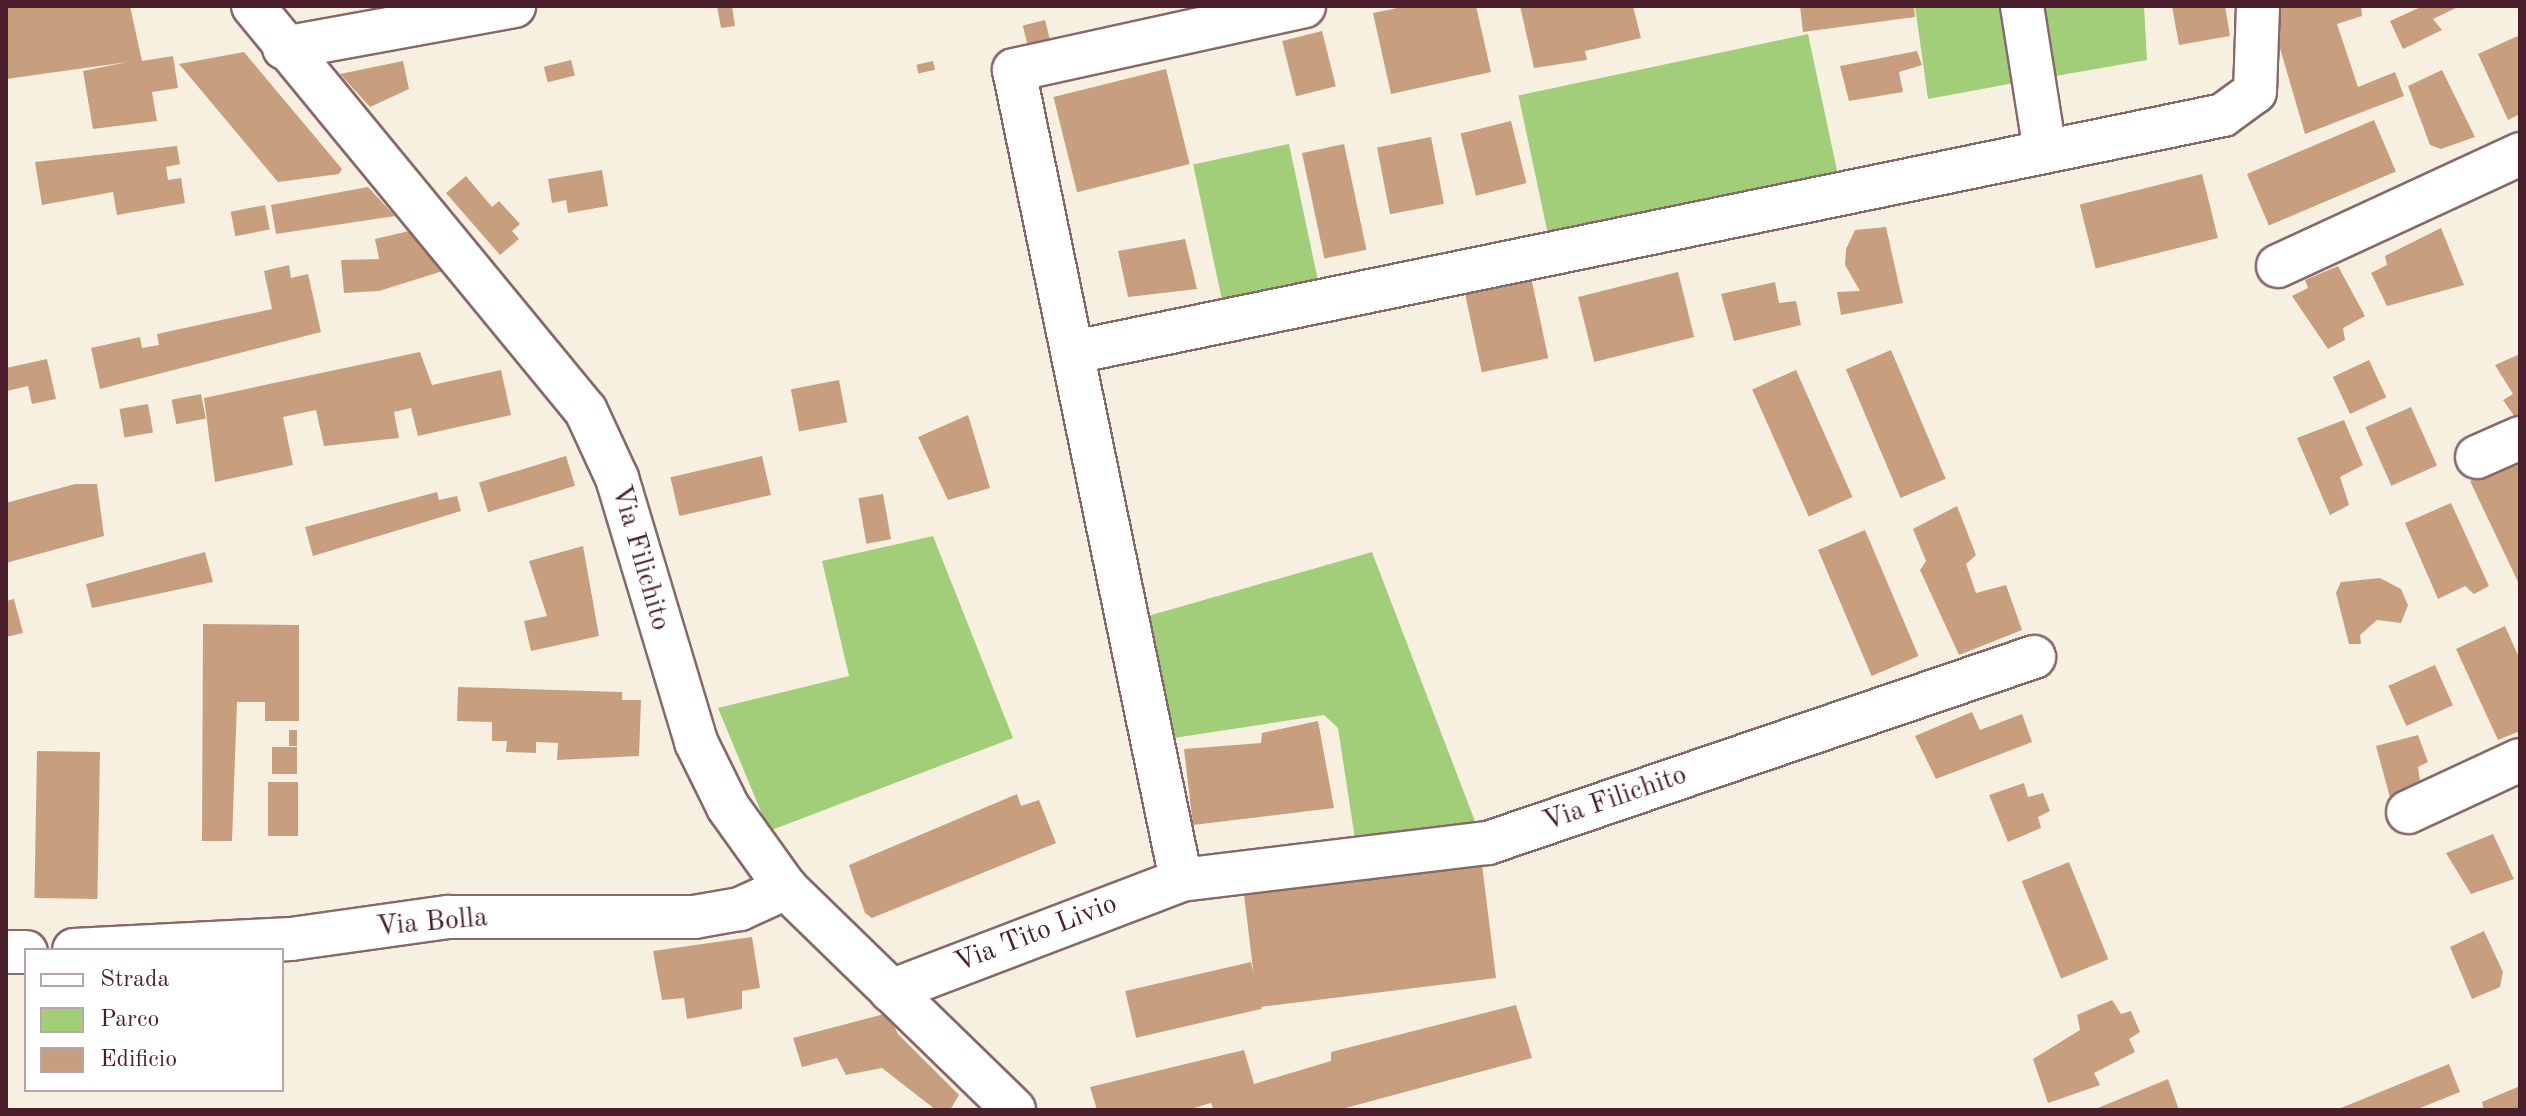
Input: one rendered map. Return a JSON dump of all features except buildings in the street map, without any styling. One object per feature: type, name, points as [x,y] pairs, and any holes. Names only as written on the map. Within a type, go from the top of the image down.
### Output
[{"type":"street","name":"Via Filichito","points":[[253,6],[284,48],[586,411],[617,478],[696,742],[728,807],[786,888],[1014,1110]]},
{"type":"street","points":[[284,48],[514,6]]},
{"type":"street","points":[[1181,880],[1014,70],[1304,6]]},
{"type":"street","points":[[2022,6],[2045,151]]},
{"type":"street","points":[[1074,352],[2045,151],[2247,104],[2255,92],[2258,6]]},
{"type":"street","points":[[2278,266],[2520,154]]},
{"type":"street","points":[[2477,457],[2520,438]]},
{"type":"street","name":"Via Filichito","points":[[1181,880],[1488,843],[2034,657]]},
{"type":"street","points":[[2408,812],[2520,760]]},
{"type":"street","name":"Via Tito Livio","points":[[891,991],[1181,880]]},
{"type":"street","name":"Via Bolla","points":[[113,948],[291,939],[448,917],[694,917],[740,909],[786,888]]},
{"type":"green space","points":[[1915,6],[2011,6],[2025,81],[1928,99]]},
{"type":"green space","points":[[2037,6],[2144,6],[2147,60],[2044,78]]},
{"type":"green space","points":[[1808,34],[1838,174],[1548,235],[1518,96]]},
{"type":"green space","points":[[1289,144],[1318,280],[1222,300],[1193,164]]},
{"type":"green space","points":[[933,536],[1013,738],[769,831],[718,708],[849,676],[822,561]]},
{"type":"green space","points":[[1372,552],[1476,824],[1355,839],[1338,728],[1324,715],[1167,739],[1141,618]]}]
